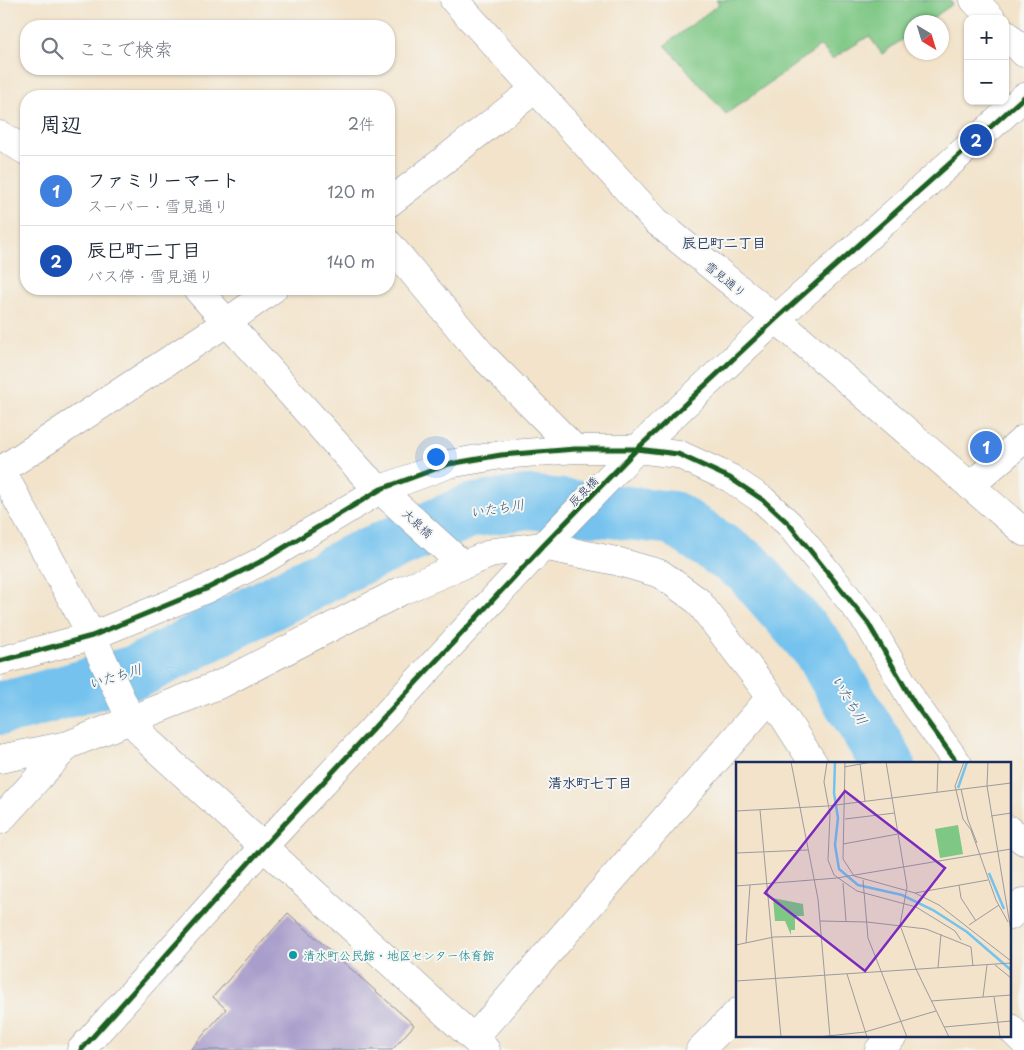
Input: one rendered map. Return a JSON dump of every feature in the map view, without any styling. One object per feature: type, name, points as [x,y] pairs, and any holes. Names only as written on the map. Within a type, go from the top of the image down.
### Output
[{"type":"street","name":"雪見通り","points":[[455,0],[534,90],[656,221],[776,319],[1024,532]]},
{"type":"street","points":[[974,0],[988,15]]},
{"type":"street","points":[[1009,37],[1024,53]]},
{"type":"street","points":[[395,198],[534,90]]},
{"type":"street","name":"辰泉橋","points":[[81,1050],[264,847],[543,546],[637,449],[776,319],[1024,97]]},
{"type":"street","points":[[0,135],[20,148]]},
{"type":"street","points":[[395,251],[483,356],[575,449]]},
{"type":"street","name":"大泉橋","points":[[202,295],[365,476],[382,489],[459,561]]},
{"type":"street","points":[[264,295],[226,322],[1,469],[92,636],[128,713],[151,744],[480,1044],[771,697]]},
{"type":"street","points":[[970,486],[1024,439]]},
{"type":"street","points":[[0,661],[92,636],[214,585],[260,562],[382,489],[449,464],[501,455],[575,449],[637,449],[678,454],[730,478],[763,500],[789,524],[868,623],[914,703],[957,762]]},
{"type":"street","points":[[0,759],[68,745],[128,713],[223,683],[459,561],[495,552],[543,546],[661,574],[698,601],[771,697],[813,762]]},
{"type":"street","points":[[0,820],[68,745]]},
{"type":"street","points":[[1012,832],[1024,841]]},
{"type":"street","points":[[1012,914],[1024,902]]},
{"type":"street","points":[[700,1050],[736,1014]]},
{"type":"street","points":[[1012,1030],[1024,1042]]},
{"type":"street","points":[[879,1050],[891,1038]]},
{"type":"green space","points":[[716,0],[949,0],[953,4],[937,15],[904,15],[904,38],[882,54],[869,36],[832,59],[821,46],[726,114],[665,45],[719,4]]},
{"type":"building","name":"清水町公民館・地区センター体育館","points":[[288,913],[414,1025],[392,1050],[190,1050],[226,1009],[213,997]]},
{"type":"waterway","name":"いたち川","points":[[0,708],[21,704],[138,671],[355,560],[470,511],[527,502],[673,518],[748,568],[818,648],[887,762]]},
{"type":"cycle path","points":[[81,1050],[263,847],[543,546],[637,449],[776,319],[1024,97]]},
{"type":"cycle path","points":[[0,661],[92,636],[206,589],[260,562],[381,489],[449,464],[501,455],[575,449],[637,449],[678,454],[730,478],[763,500],[789,524],[868,623],[914,703],[957,762]]},
{"type":"place","name":"辰巳町二丁目","points":[[976,140]]},
{"type":"place","name":"ファミリーマート","points":[[986,447]]},
{"type":"place","name":"清水町公民館・地区センター体育館","points":[[293,955]]},
{"type":"district","name":"辰巳町二丁目","points":[[724,242]]},
{"type":"district","name":"清水町七丁目","points":[[590,782]]}]
